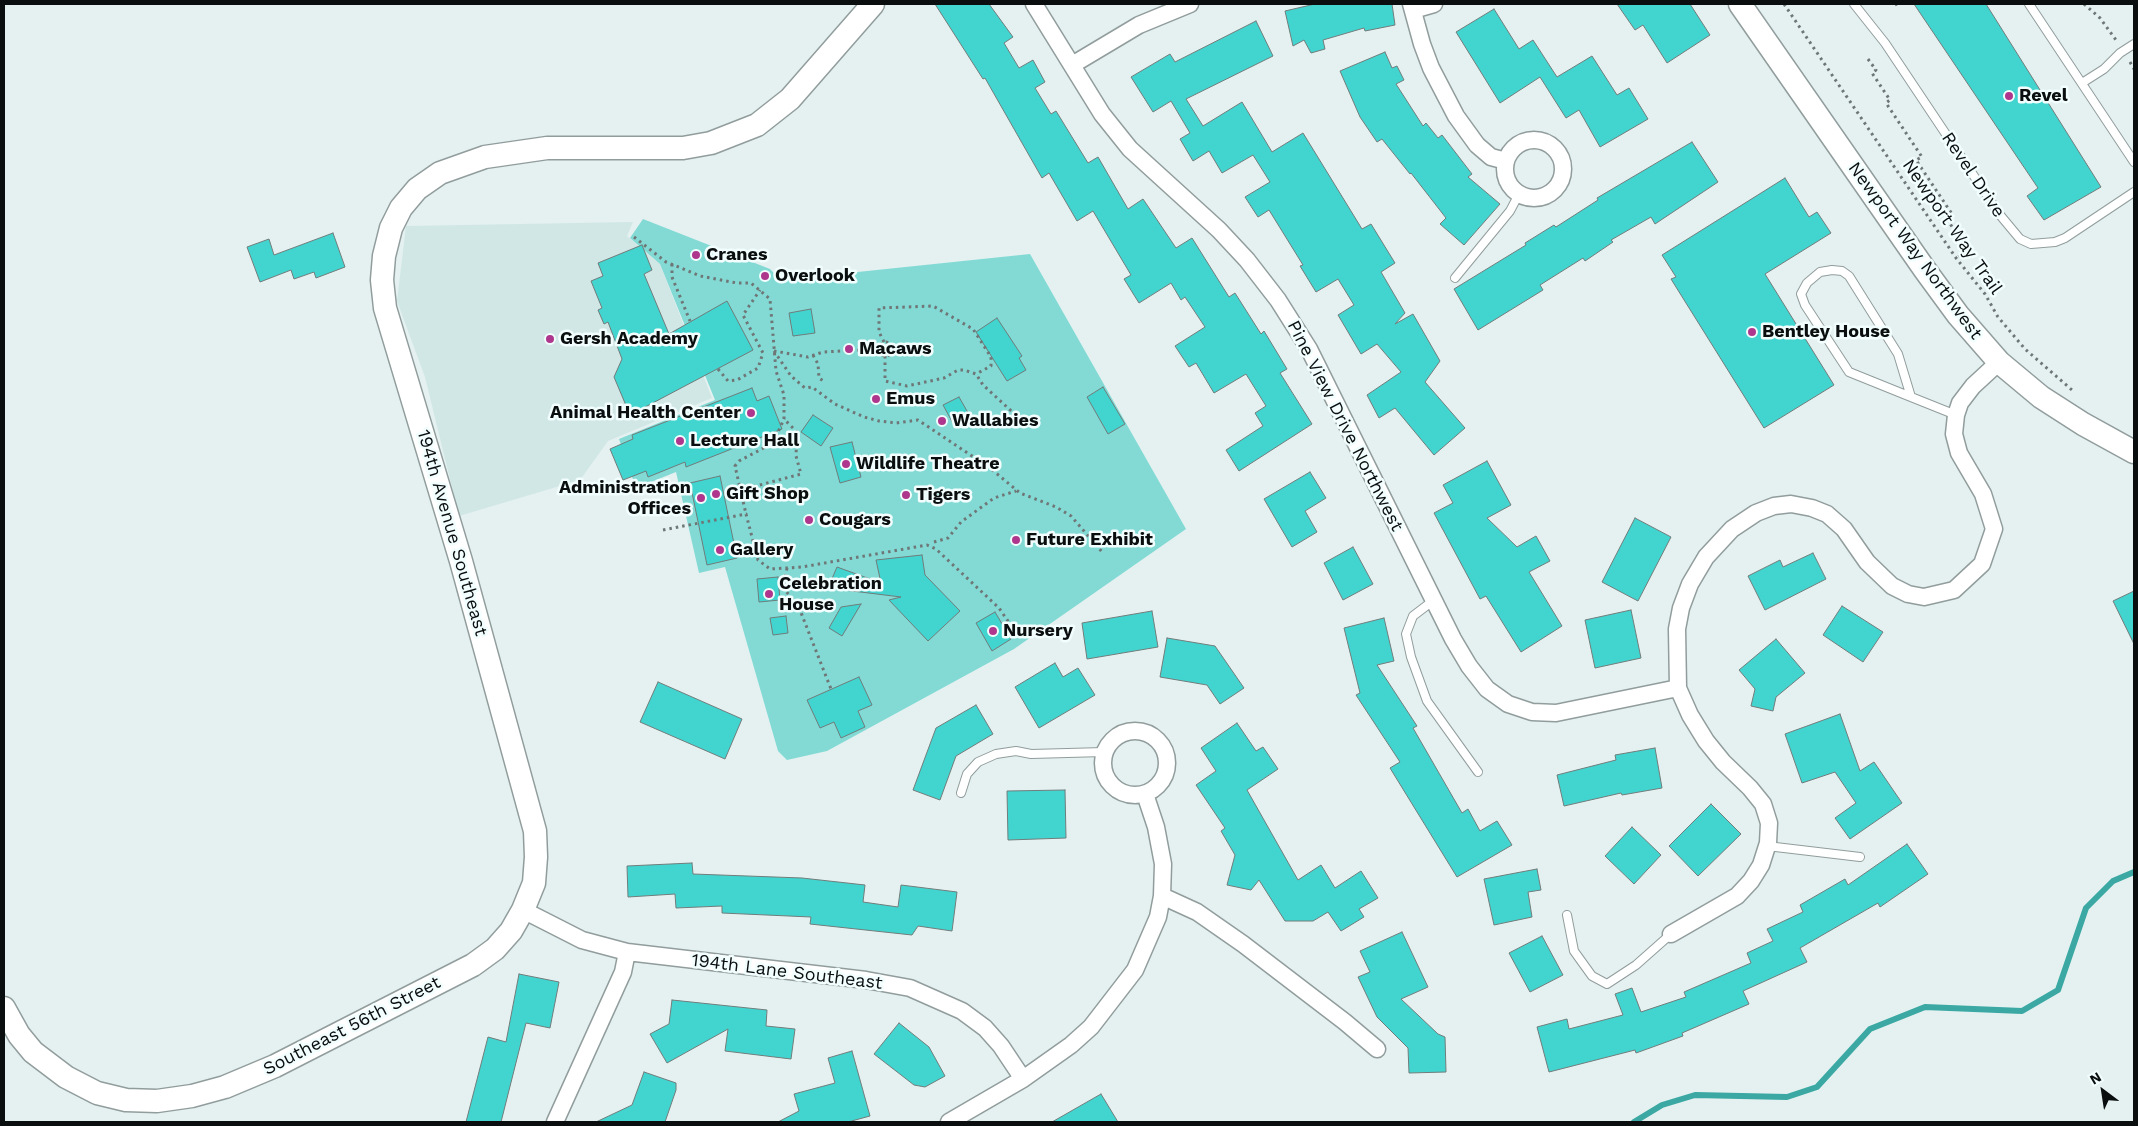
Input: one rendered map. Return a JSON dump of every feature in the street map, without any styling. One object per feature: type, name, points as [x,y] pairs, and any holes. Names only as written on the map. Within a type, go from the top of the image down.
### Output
[{"type":"street","name":"194th Avenue Southeast","points":[[523,910],[534,883],[535,831],[461,561],[384,299],[382,280],[384,256],[391,228],[401,208],[417,189],[440,173],[485,157],[515,151],[581,147],[683,148],[711,143],[757,125],[790,99],[873,4]]},
{"type":"street","name":"Pine View Drive Northwest","points":[[1034,4],[1102,114],[1130,149],[1219,230],[1247,260],[1278,300],[1309,350],[1465,659],[1487,689],[1508,704],[1532,712],[1556,713],[1678,688]]},
{"type":"street","points":[[1072,65],[1139,25],[1190,4]]},
{"type":"street","points":[[1434,4],[1412,7],[1431,68],[1456,116],[1477,145],[1491,158],[1506,161]]},
{"type":"street","name":"Newport Way Northwest","points":[[1740,4],[1925,270],[1958,315],[1999,362],[2050,402],[2083,424],[2134,452]]},
{"type":"street","points":[[1533,139],[1550,144],[1562,159],[1562,177],[1552,192],[1535,198],[1519,194],[1506,179],[1506,161],[1516,146],[1533,139]]},
{"type":"street","points":[[1671,934],[1737,896],[1751,882],[1760,866],[1767,846],[1769,823],[1763,804],[1706,741],[1690,715],[1678,688],[1676,629],[1680,608],[1690,584],[1706,558],[1732,529],[1756,512],[1774,506],[1791,504],[1812,508],[1827,514],[1844,528],[1866,562],[1892,586],[1908,594],[1924,597],[1954,590],[1982,564],[1994,530],[1983,494],[1959,453],[1954,434],[1956,415],[1960,403],[1973,386],[1999,362]]},
{"type":"street","points":[[1125,732],[1146,732],[1158,740],[1166,753],[1168,763],[1166,773],[1154,789],[1145,794],[1130,794],[1116,789],[1104,773],[1104,752],[1116,736],[1125,732]]},
{"type":"street","points":[[949,1122],[1022,1079],[1071,1045],[1091,1027],[1134,970],[1158,917],[1162,896],[1163,864],[1156,827],[1145,794]]},
{"type":"street","points":[[1162,896],[1197,912],[1242,944],[1345,1022],[1377,1049]]},
{"type":"street","name":"194th Lane Southeast","points":[[523,910],[582,940],[627,952],[866,980],[910,988],[962,1012],[986,1028],[1001,1046],[1022,1079]]},
{"type":"street","name":"Southeast 56th Street","points":[[4,1008],[33,1052],[66,1077],[97,1093],[126,1100],[157,1101],[192,1096],[226,1087],[275,1066],[473,965],[495,949],[511,931],[523,910]]},
{"type":"street","points":[[555,1122],[623,972],[627,952]]},
{"type":"lane","name":"Revel Drive","points":[[1854,4],[1885,43],[2000,215],[2020,239],[2031,244],[2055,242],[2065,238],[2134,192]]},
{"type":"lane","points":[[2029,4],[2134,162]]},
{"type":"lane","points":[[2082,83],[2104,69],[2134,44]]},
{"type":"lane","points":[[1454,278],[1510,211],[1519,194]]},
{"type":"lane","points":[[1911,397],[1898,354],[1849,276],[1832,270],[1820,272],[1807,283],[1801,294],[1805,305],[1849,372],[1911,397],[1956,415]]},
{"type":"lane","points":[[1434,600],[1413,616],[1409,625],[1406,634],[1411,657],[1427,701],[1478,772]]},
{"type":"lane","points":[[961,794],[967,774],[978,762],[996,754],[1016,751],[1031,754],[1104,752]]},
{"type":"lane","points":[[1767,846],[1860,857]]},
{"type":"lane","points":[[1567,915],[1574,951],[1592,976],[1607,984],[1636,965],[1671,934]]},
{"type":"path","name":"Newport Way Trail","points":[[1784,4],[1956,258],[1985,294],[1998,318],[2025,349],[2074,392]]},
{"type":"path","points":[[2084,4],[2100,18],[2124,51]]},
{"type":"path","points":[[1868,59],[1876,70],[1872,73],[1890,100],[1886,103],[1922,157],[1916,160],[1952,214],[1946,218],[1957,235],[1954,237],[1964,253],[1956,258]]},
{"type":"path","points":[[634,237],[672,264],[700,276],[737,283],[751,283],[770,299],[776,371],[784,395],[784,419],[773,443],[739,461],[735,466],[746,514],[761,564],[770,569],[787,568],[927,546],[936,549],[999,608],[1021,640]]},
{"type":"path","points":[[672,264],[672,277],[690,321]]},
{"type":"path","points":[[718,370],[728,381],[737,380],[758,368],[763,353],[743,315],[760,290]]},
{"type":"path","points":[[884,342],[879,332],[879,308],[933,306],[973,329],[991,357],[990,366],[976,374],[958,370],[948,376],[907,386],[885,381],[885,356]]},
{"type":"path","points":[[879,349],[884,342]]},
{"type":"path","points":[[884,342],[890,342],[893,347],[891,354],[885,356]]},
{"type":"path","points":[[774,351],[808,357],[823,352],[879,349]]},
{"type":"path","points":[[879,349],[880,353],[885,356]]},
{"type":"path","points":[[774,351],[791,376],[805,388],[812,387],[835,404],[864,418],[896,423],[918,420],[990,468],[1016,490],[1029,498],[1056,507],[1071,516],[1104,553]]},
{"type":"path","points":[[813,355],[818,364],[819,378],[825,382]]},
{"type":"path","points":[[976,374],[983,385],[1020,419]]},
{"type":"path","points":[[740,490],[801,474],[796,456],[796,432],[784,419]]},
{"type":"path","points":[[934,542],[948,538],[961,522],[994,498],[1016,490]]},
{"type":"path","points":[[663,530],[746,514]]},
{"type":"path","points":[[787,568],[783,588],[798,605],[831,689]]},
{"type":"shaded area","points":[[643,219],[770,269],[781,280],[1030,254],[1186,529],[1014,649],[827,751],[787,760],[778,751],[725,567],[699,573],[676,472],[636,488],[619,439],[715,400],[660,264],[630,238]]},
{"type":"shaded area","name":"Gersh Academy","points":[[633,222],[627,236],[660,264],[712,398],[608,441],[580,480],[459,516],[425,377],[397,301],[406,226]]},
{"type":"building","points":[[935,4],[989,4],[1013,37],[1004,43],[1019,68],[1033,60],[1045,82],[1035,88],[1051,114],[1056,111],[1088,163],[1098,157],[1128,209],[1143,199],[1176,248],[1192,238],[1229,297],[1235,293],[1261,334],[1264,331],[1287,369],[1280,373],[1312,424],[1239,471],[1226,450],[1263,426],[1255,413],[1266,406],[1246,374],[1214,393],[1196,363],[1189,367],[1175,346],[1205,327],[1185,297],[1181,300],[1171,283],[1139,303],[1124,279],[1131,275],[1093,211],[1077,221],[1049,173],[1042,178],[985,78],[983,79]]},
{"type":"building","points":[[1315,4],[1392,4],[1395,25],[1365,31],[1364,28],[1323,40],[1325,49],[1311,53],[1304,40],[1293,46],[1285,11]]},
{"type":"building","points":[[1617,4],[1690,4],[1710,35],[1667,63],[1643,25],[1635,30]]},
{"type":"building","name":"Revel","points":[[1914,4],[1986,4],[2101,187],[2044,220],[2027,196],[2038,188]]},
{"type":"building","points":[[1494,9],[1519,49],[1533,40],[1557,77],[1592,56],[1617,95],[1629,88],[1648,119],[1600,147],[1579,110],[1566,118],[1540,77],[1500,103],[1456,32]]},
{"type":"building","points":[[1256,21],[1273,56],[1186,99],[1203,126],[1242,102],[1272,152],[1303,133],[1362,229],[1371,224],[1395,263],[1381,272],[1405,313],[1395,324],[1413,314],[1440,361],[1425,382],[1465,428],[1434,455],[1395,408],[1379,418],[1367,395],[1401,372],[1377,344],[1361,354],[1338,315],[1354,305],[1338,279],[1316,292],[1300,266],[1303,265],[1269,210],[1258,217],[1245,197],[1270,182],[1253,155],[1222,173],[1209,151],[1193,161],[1180,139],[1190,133],[1171,101],[1153,112],[1131,77],[1170,54],[1175,62]]},
{"type":"building","points":[[1385,52],[1392,68],[1397,66],[1404,80],[1396,84],[1423,126],[1426,123],[1438,138],[1442,135],[1472,174],[1468,177],[1500,204],[1464,245],[1440,224],[1446,218],[1411,173],[1382,139],[1377,142],[1360,117],[1340,71]]},
{"type":"building","points":[[1692,142],[1718,182],[1655,224],[1651,217],[1611,240],[1613,242],[1585,261],[1583,258],[1540,285],[1543,290],[1478,330],[1454,289],[1526,245],[1525,243],[1554,225],[1556,227],[1598,200],[1597,198]]},
{"type":"building","name":"Bentley House","points":[[1785,178],[1809,217],[1817,212],[1831,233],[1765,274],[1834,385],[1764,428],[1671,279],[1676,277],[1662,255]]},
{"type":"building","points":[[333,233],[345,267],[316,278],[314,272],[294,279],[291,270],[260,282],[247,247],[269,239],[274,255]]},
{"type":"building","points":[[642,245],[652,270],[644,274],[669,334],[727,301],[753,350],[630,415],[614,377],[622,359],[608,322],[604,324],[598,310],[602,308],[591,281],[603,276],[598,263]]},
{"type":"building","points":[[811,309],[815,333],[793,336],[789,313]]},
{"type":"building","points":[[997,318],[1022,356],[1019,358],[1026,370],[1007,381],[976,332]]},
{"type":"building","points":[[1103,387],[1125,424],[1108,434],[1087,397]]},
{"type":"building","name":"Lecture Hall","points":[[752,388],[757,401],[769,396],[782,429],[686,467],[685,462],[648,477],[646,471],[623,480],[610,449],[633,439],[632,435]]},
{"type":"building","points":[[959,397],[971,418],[955,427],[943,405]]},
{"type":"building","points":[[813,415],[833,428],[821,446],[801,432]]},
{"type":"building","name":"Wildlife Theatre","points":[[852,442],[861,477],[840,483],[830,447]]},
{"type":"building","points":[[1487,461],[1511,505],[1487,518],[1517,547],[1536,536],[1550,561],[1529,572],[1562,626],[1521,652],[1486,596],[1480,599],[1434,513],[1453,503],[1443,485]]},
{"type":"building","points":[[1310,472],[1326,498],[1305,511],[1317,532],[1292,547],[1264,499]]},
{"type":"building","points":[[720,476],[737,558],[707,565],[690,483]]},
{"type":"building","points":[[1635,518],[1671,537],[1638,601],[1602,582]]},
{"type":"building","points":[[1353,547],[1373,584],[1343,600],[1324,563]]},
{"type":"building","points":[[1813,553],[1826,579],[1765,610],[1748,576],[1780,560],[1783,567]]},
{"type":"building","points":[[922,555],[925,575],[960,611],[928,641],[889,600],[901,597],[828,588],[837,567],[881,583],[876,560]]},
{"type":"building","name":"Celebration House","points":[[778,577],[780,600],[759,602],[757,579]]},
{"type":"building","points":[[2134,591],[2134,644],[2113,601]]},
{"type":"building","points":[[861,604],[842,636],[829,628],[841,607]]},
{"type":"building","points":[[1842,606],[1883,632],[1863,662],[1823,635]]},
{"type":"building","points":[[1631,610],[1641,658],[1595,668],[1585,620]]},
{"type":"building","points":[[1152,611],[1158,647],[1087,659],[1082,623]]},
{"type":"building","name":"Nursery","points":[[995,612],[1011,639],[992,651],[976,623]]},
{"type":"building","points":[[786,616],[788,633],[773,635],[770,618]]},
{"type":"building","points":[[1384,618],[1394,661],[1377,665],[1417,726],[1413,728],[1462,813],[1468,809],[1480,831],[1497,821],[1512,845],[1457,877],[1390,768],[1400,762],[1356,695],[1360,693],[1344,628]]},
{"type":"building","points":[[1167,638],[1215,646],[1244,688],[1220,704],[1207,685],[1160,677]]},
{"type":"building","points":[[1776,639],[1805,673],[1776,697],[1773,711],[1751,706],[1755,689],[1739,670]]},
{"type":"building","points":[[1055,663],[1063,677],[1078,668],[1095,695],[1039,728],[1015,687]]},
{"type":"building","points":[[859,677],[872,705],[858,711],[865,727],[841,738],[834,722],[820,728],[807,700]]},
{"type":"building","points":[[658,682],[742,719],[725,759],[640,722]]},
{"type":"building","points":[[976,705],[993,734],[956,756],[940,800],[913,790],[936,728]]},
{"type":"building","points":[[1840,714],[1860,771],[1874,762],[1902,803],[1850,839],[1835,818],[1856,803],[1835,772],[1802,783],[1785,734]]},
{"type":"building","points":[[1237,723],[1256,751],[1263,747],[1278,769],[1247,790],[1298,880],[1321,865],[1335,888],[1361,871],[1378,898],[1359,909],[1364,917],[1341,931],[1328,912],[1313,921],[1285,921],[1259,880],[1251,890],[1227,885],[1235,855],[1221,831],[1225,828],[1196,785],[1216,771],[1201,748]]},
{"type":"building","points":[[1655,748],[1662,788],[1622,795],[1621,793],[1564,806],[1557,775],[1616,760],[1615,755]]},
{"type":"building","points":[[1065,790],[1066,838],[1008,840],[1007,791]]},
{"type":"building","points":[[1711,804],[1741,834],[1698,876],[1669,846]]},
{"type":"building","points":[[1632,827],[1661,855],[1634,884],[1605,856]]},
{"type":"building","points":[[1907,844],[1928,874],[1880,907],[1878,903],[1800,948],[1807,962],[1743,991],[1749,1004],[1682,1033],[1683,1036],[1636,1053],[1635,1050],[1549,1072],[1537,1027],[1567,1019],[1569,1029],[1623,1015],[1615,994],[1632,988],[1641,1012],[1686,997],[1684,992],[1751,963],[1747,953],[1773,941],[1767,929],[1803,912],[1800,905],[1845,879],[1848,885]]},
{"type":"building","points":[[692,863],[693,874],[802,878],[865,885],[863,902],[898,907],[901,885],[957,892],[952,931],[918,926],[912,935],[810,924],[811,917],[722,913],[722,906],[676,908],[675,894],[628,897],[627,866]]},
{"type":"building","points":[[1537,869],[1541,890],[1528,892],[1532,917],[1494,925],[1484,879]]},
{"type":"building","points":[[1402,932],[1428,987],[1401,999],[1438,1034],[1445,1037],[1446,1072],[1409,1073],[1408,1048],[1377,1017],[1358,977],[1370,972],[1360,951]]},
{"type":"building","points":[[1542,936],[1563,975],[1530,992],[1509,953]]},
{"type":"building","points":[[519,974],[559,982],[550,1028],[526,1023],[501,1122],[466,1122],[488,1037],[506,1042]]},
{"type":"building","points":[[672,1000],[767,1010],[766,1026],[795,1029],[791,1059],[725,1051],[728,1029],[667,1063],[650,1034],[669,1024]]},
{"type":"building","points":[[899,1023],[929,1047],[945,1076],[925,1087],[914,1085],[874,1054]]},
{"type":"building","points":[[852,1051],[870,1116],[848,1122],[778,1122],[799,1111],[794,1094],[835,1083],[828,1058]]},
{"type":"building","points":[[644,1072],[676,1083],[676,1090],[665,1122],[596,1122],[632,1105]]},
{"type":"building","points":[[1101,1094],[1118,1122],[1052,1122]]},
{"type":"waterway","points":[[1634,1122],[1662,1105],[1695,1095],[1787,1097],[1817,1087],[1870,1029],[1925,1007],[2022,1011],[2058,990],[2086,908],[2113,881],[2134,872]]},
{"type":"place","name":"Revel","points":[[2009,96]]},
{"type":"place","name":"Cranes","points":[[696,255]]},
{"type":"place","name":"Overlook","points":[[765,276]]},
{"type":"place","name":"Bentley House","points":[[1752,332]]},
{"type":"place","name":"Gersh Academy","points":[[550,339]]},
{"type":"place","name":"Macaws","points":[[849,349]]},
{"type":"place","name":"Emus","points":[[876,399]]},
{"type":"place","name":"Animal Health Center","points":[[751,413]]},
{"type":"place","name":"Wallabies","points":[[942,421]]},
{"type":"place","name":"Lecture Hall","points":[[680,441]]},
{"type":"place","name":"Wildlife Theatre","points":[[846,464]]},
{"type":"place","name":"Gift Shop","points":[[716,494]]},
{"type":"place","name":"Tigers","points":[[906,495]]},
{"type":"place","name":"Administration Offices","points":[[701,498]]},
{"type":"place","name":"Cougars","points":[[809,520]]},
{"type":"place","name":"Future Exhibit","points":[[1016,540]]},
{"type":"place","name":"Gallery","points":[[720,550]]},
{"type":"place","name":"Celebration House","points":[[769,594]]},
{"type":"place","name":"Nursery","points":[[993,631]]}]
